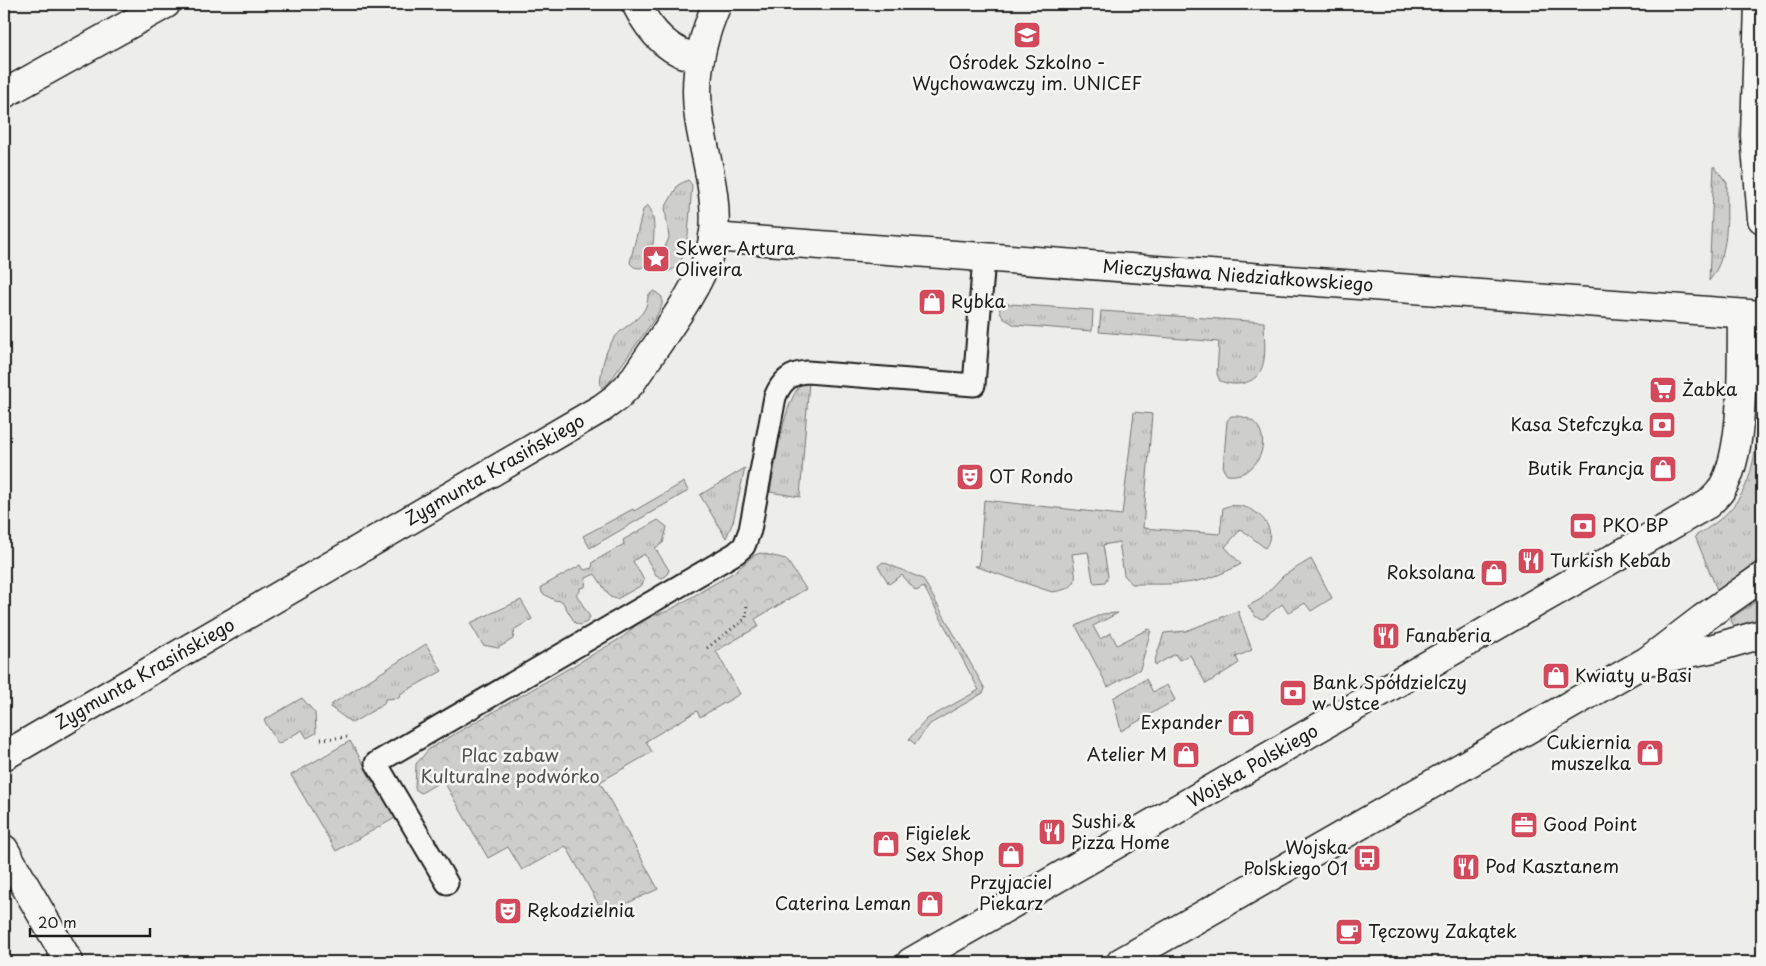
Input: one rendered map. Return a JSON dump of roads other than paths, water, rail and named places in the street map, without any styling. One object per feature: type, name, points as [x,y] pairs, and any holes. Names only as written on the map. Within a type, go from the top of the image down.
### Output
[{"type":"street","points":[[4,94],[166,4]]},
{"type":"street","points":[[636,4],[658,36],[685,56],[698,58]]},
{"type":"street","name":"Zygmunta Krasińskiego","points":[[4,756],[617,397],[631,383],[700,278],[713,237],[714,215],[697,99],[698,58],[706,28],[717,4]]},
{"type":"street","points":[[1759,4],[1755,136],[1762,219]]},
{"type":"street","name":"Mieczysława Niedziałkowskiego","points":[[713,237],[1752,314]]},
{"type":"street","name":"Wojska Polskiego","points":[[911,962],[1708,504],[1721,491],[1730,471],[1752,314]]},
{"type":"street","points":[[1120,962],[1648,662],[1702,619],[1762,577]]},
{"type":"street","points":[[1648,662],[1714,648],[1762,634]]},
{"type":"street","points":[[4,849],[69,962]]},
{"type":"lane","points":[[447,883],[376,763],[736,553],[744,546],[750,530],[775,397],[780,385],[789,377],[807,372],[974,385],[984,258]]},
{"type":"place","name":"Ośrodek Szkolno - Wychowawczy im. UNICEF","points":[[1027,35]]},
{"type":"place","name":"Skwer Artura Oliveira","points":[[656,259]]},
{"type":"place","name":"Rybka","points":[[932,302]]},
{"type":"place","name":"Żabka","points":[[1663,390]]},
{"type":"place","name":"Kasa Stefczyka","points":[[1662,425]]},
{"type":"place","name":"Butik Francja","points":[[1663,469]]},
{"type":"place","name":"OT Rondo","points":[[970,477]]},
{"type":"place","name":"PKO BP","points":[[1583,526]]},
{"type":"place","name":"Turkish Kebab","points":[[1531,561]]},
{"type":"place","name":"Roksolana","points":[[1494,573]]},
{"type":"place","name":"Fanaberia","points":[[1386,636]]},
{"type":"place","name":"Kwiaty u Basi","points":[[1556,676]]},
{"type":"place","name":"Bank Spółdzielczy w Ustce","points":[[1293,693]]},
{"type":"place","name":"Expander","points":[[1241,723]]},
{"type":"place","name":"Cukiernia muszelka","points":[[1650,753]]},
{"type":"place","name":"Atelier M","points":[[1186,755]]},
{"type":"place","name":"Good Point","points":[[1524,825]]},
{"type":"place","name":"Sushi & Pizza Home","points":[[1052,832]]},
{"type":"place","name":"Figielek Sex Shop","points":[[886,844]]},
{"type":"place","name":"Przyjaciel Piekarz","points":[[1011,855]]},
{"type":"place","name":"Wojska Polskiego 01","points":[[1367,858]]},
{"type":"place","name":"Pod Kasztanem","points":[[1466,867]]},
{"type":"place","name":"Caterina Leman","points":[[930,904]]},
{"type":"place","name":"Rękodzielnia","points":[[508,911]]},
{"type":"place","name":"Tęczowy Zakątek","points":[[1349,932]]},
{"type":"park label","name":"Plac zabaw Kulturalne podwórko","points":[[510,766]]}]
